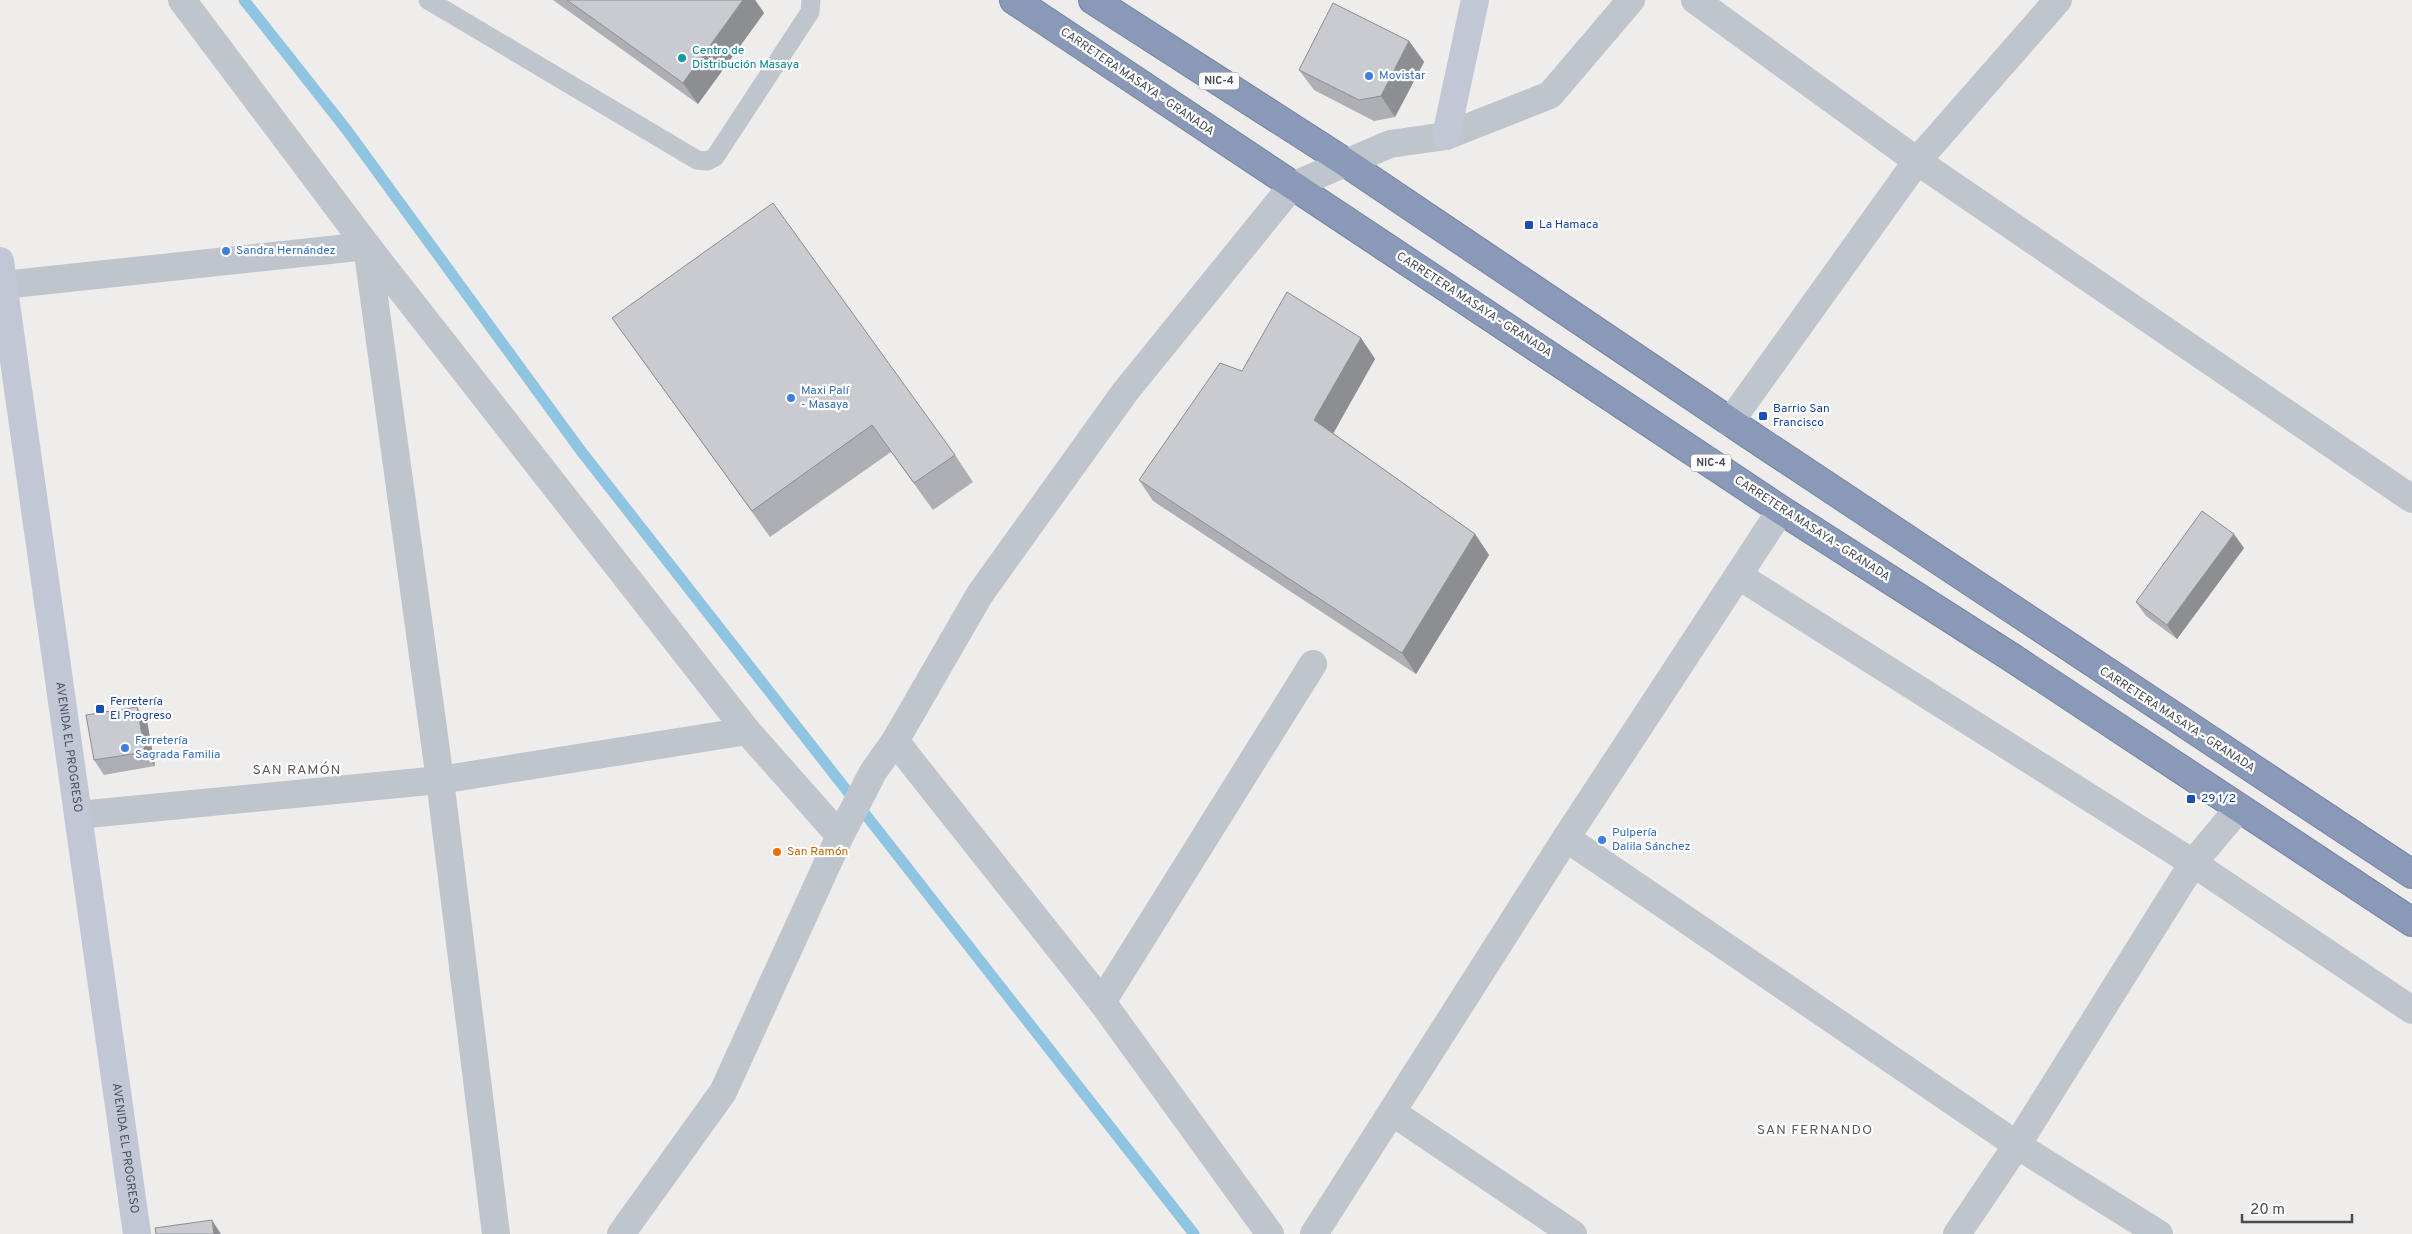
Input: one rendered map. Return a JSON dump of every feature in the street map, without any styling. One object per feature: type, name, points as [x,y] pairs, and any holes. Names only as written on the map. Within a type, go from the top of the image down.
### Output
[{"type":"highway","name":"CARRETERA MASAYA - GRANADA","points":[[1014,0],[1781,510],[2011,657],[2412,922]]},
{"type":"highway","name":"CARRETERA MASAYA - GRANADA","points":[[1093,0],[1345,162],[1730,422],[2412,874]]},
{"type":"street","points":[[182,0],[367,246],[747,731],[844,828]]},
{"type":"street","points":[[1446,136],[1475,0]]},
{"type":"street","points":[[621,1234],[722,1092],[844,828],[873,772],[895,741],[980,594],[1125,392],[1292,186],[1390,144],[1446,136],[1550,95],[1631,0]]},
{"type":"street","points":[[1694,0],[1917,161],[2412,500]]},
{"type":"street","points":[[1730,422],[1917,161],[2058,0]]},
{"type":"street","points":[[2,273],[367,246]]},
{"type":"street","points":[[367,246],[440,780],[496,1234]]},
{"type":"street","name":"AVENIDA EL PROGRESO","points":[[2,273],[137,1234]]},
{"type":"street","points":[[1314,1234],[1566,838],[1781,510]]},
{"type":"street","points":[[1739,576],[2193,863],[2412,1010]]},
{"type":"street","points":[[1102,1002],[1313,664]]},
{"type":"street","points":[[78,815],[440,780],[747,731]]},
{"type":"street","points":[[895,741],[1102,1002],[1270,1234]]},
{"type":"street","points":[[1957,1234],[2017,1145],[2193,863],[2239,808]]},
{"type":"street","points":[[1566,838],[2017,1145],[2159,1234]]},
{"type":"street","points":[[1392,1112],[1574,1234]]},
{"type":"lane","points":[[428,0],[697,160],[707,161],[715,157],[810,12],[811,0]]},
{"type":"building","name":"Centro de Distribución Masaya","points":[[567,0],[743,0],[683,83]]},
{"type":"building","name":"Movistar","points":[[1333,3],[1409,41],[1381,96],[1359,100],[1299,70]]},
{"type":"building","name":"Maxi Palí - Masaya","points":[[773,203],[955,455],[914,483],[872,425],[752,511],[612,318]]},
{"type":"building","points":[[1287,292],[1361,338],[1314,420],[1475,534],[1402,653],[1139,480],[1220,363],[1242,371]]},
{"type":"building","points":[[2202,511],[2234,534],[2167,625],[2136,602]]},
{"type":"building","points":[[137,707],[145,752],[94,760],[86,715]]},
{"type":"building","points":[[212,1220],[214,1234],[156,1234],[155,1228]]},
{"type":"waterway","points":[[244,0],[346,129],[581,451],[1194,1234]]},
{"type":"place","name":"Centro de Distribución Masaya","points":[[682,58]]},
{"type":"place","name":"Movistar","points":[[1369,76]]},
{"type":"place","name":"La Hamaca","points":[[1529,225]]},
{"type":"place","name":"Sandra Hernández","points":[[226,251]]},
{"type":"place","name":"Maxi Palí - Masaya","points":[[791,398]]},
{"type":"place","name":"Barrio San Francisco","points":[[1763,416]]},
{"type":"place","name":"Ferretería El Progreso","points":[[100,709]]},
{"type":"place","name":"Ferretería Sagrada Familia","points":[[125,748]]},
{"type":"place","name":"29 1/2","points":[[2191,799]]},
{"type":"place","name":"Pulpería Dalila Sánchez","points":[[1602,840]]},
{"type":"place","name":"San Ramón","points":[[777,852]]},
{"type":"district","name":"SAN RAMÓN","points":[[297,770]]},
{"type":"district","name":"SAN FERNANDO","points":[[1815,1130]]}]
